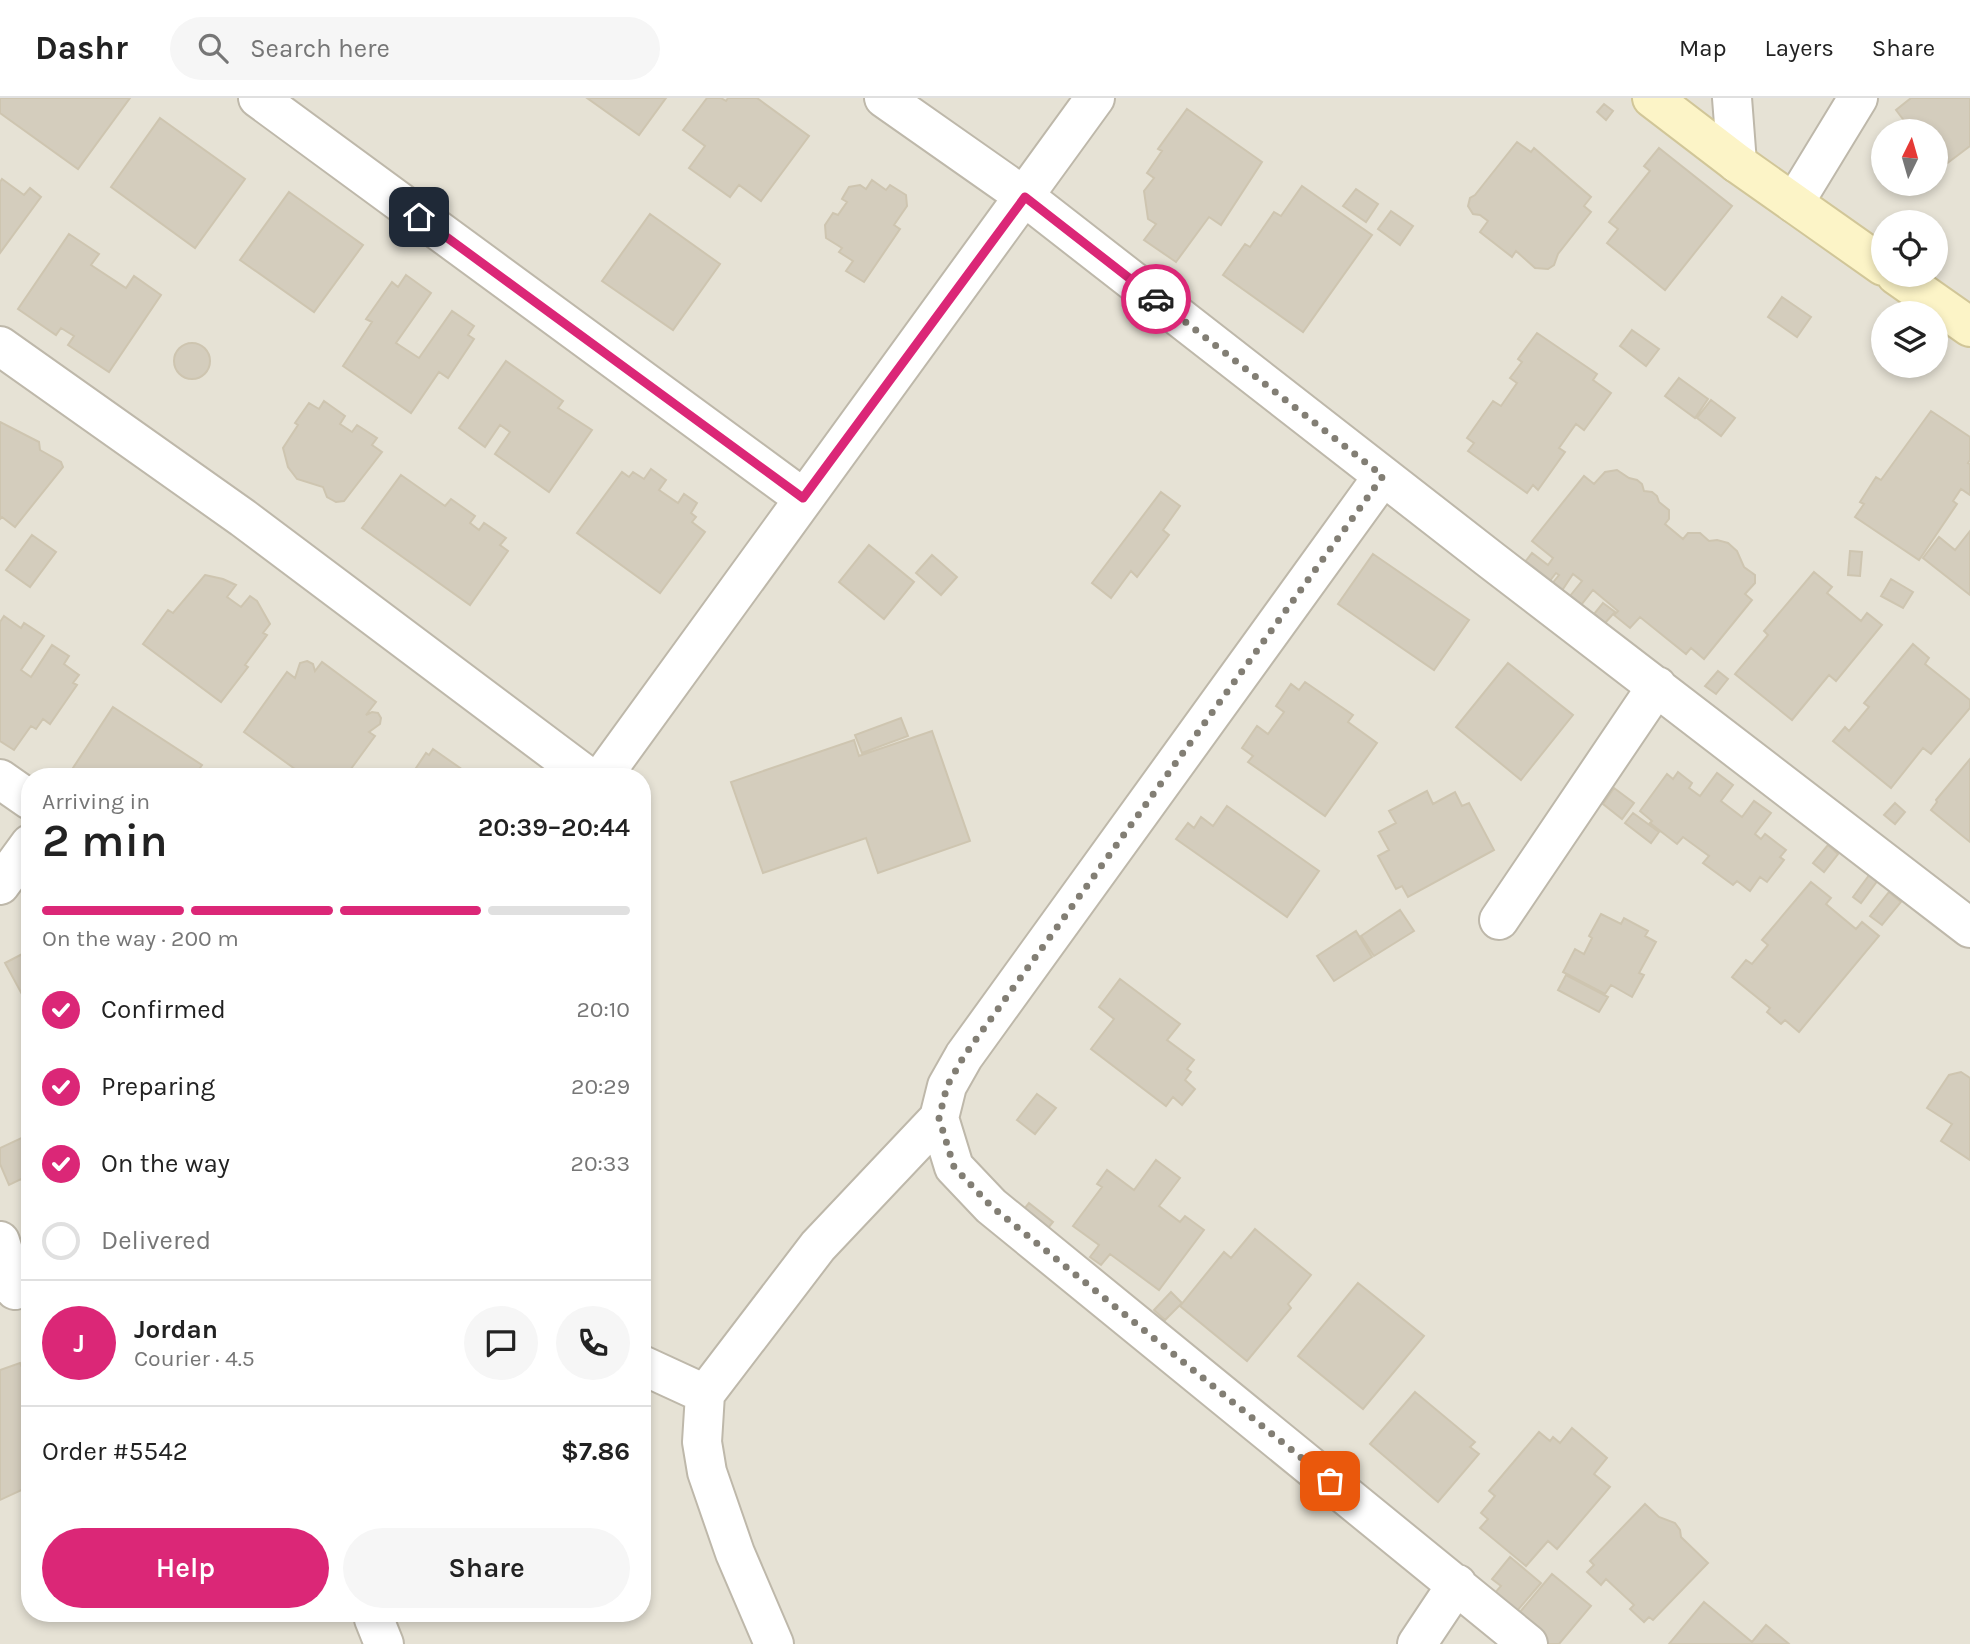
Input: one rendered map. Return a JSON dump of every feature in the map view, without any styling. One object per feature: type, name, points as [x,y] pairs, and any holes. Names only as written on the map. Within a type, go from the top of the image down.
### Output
[{"type":"street","points":[[258,98],[803,498]]},
{"type":"street","points":[[884,98],[1025,197],[1970,928]]},
{"type":"street","points":[[608,768],[1095,98]]},
{"type":"street","points":[[1652,98],[1737,163],[1871,257]]},
{"type":"street","points":[[1732,98],[1737,163]]},
{"type":"street","points":[[1794,203],[1858,98]]},
{"type":"street","points":[[1913,287],[1970,326]]},
{"type":"street","points":[[0,346],[243,518],[576,768]]},
{"type":"street","points":[[774,1644],[735,1553],[708,1472],[702,1441],[705,1394],[818,1246],[939,1118],[947,1086],[964,1056],[1383,476]]},
{"type":"street","points":[[1499,920],[1657,686]]},
{"type":"street","points":[[0,779],[21,794]]},
{"type":"street","points":[[0,885],[21,856]]},
{"type":"street","points":[[939,1118],[954,1167],[991,1206],[1528,1644]]},
{"type":"street","points":[[0,1241],[15,1290]]},
{"type":"street","points":[[651,1370],[705,1394]]},
{"type":"street","points":[[1417,1644],[1457,1584]]},
{"type":"shaded area","points":[[0,98],[1970,98],[1970,1644],[0,1644]]},
{"type":"building","points":[[0,98],[130,98],[78,169],[0,113]]},
{"type":"building","points":[[587,98],[666,98],[639,135]]},
{"type":"building","points":[[707,98],[721,98],[726,101],[728,98],[757,98],[809,136],[761,201],[739,185],[730,197],[689,168],[705,146],[683,130]]},
{"type":"building","points":[[1911,98],[1970,98],[1970,146],[1948,163],[1948,119],[1903,119],[1896,110]]},
{"type":"building","points":[[1604,104],[1613,111],[1606,120],[1597,112]]},
{"type":"building","points":[[1187,109],[1262,162],[1221,225],[1209,217],[1176,262],[1144,240],[1156,224],[1148,219],[1144,191],[1154,178],[1147,173],[1162,151],[1158,149]]},
{"type":"building","points":[[160,118],[245,179],[195,248],[111,187]]},
{"type":"building","points":[[1517,142],[1531,152],[1534,148],[1591,197],[1584,206],[1591,212],[1558,254],[1554,265],[1548,269],[1535,268],[1516,251],[1512,257],[1480,232],[1488,221],[1473,214],[1468,206],[1470,198]]},
{"type":"building","points":[[1659,148],[1732,206],[1665,290],[1607,243],[1618,229],[1609,222],[1650,171],[1644,166]]},
{"type":"building","points":[[2,179],[24,195],[30,188],[41,197],[0,253],[0,182]]},
{"type":"building","points":[[872,180],[886,190],[890,185],[906,195],[907,206],[894,225],[900,229],[864,282],[846,271],[853,261],[839,252],[842,248],[826,238],[825,225],[833,213],[838,215],[847,202],[842,199],[849,187],[860,185],[866,189]]},
{"type":"building","points":[[1302,186],[1372,235],[1303,332],[1223,275],[1245,244],[1250,247],[1274,212],[1281,216]]},
{"type":"building","points":[[1356,189],[1378,204],[1366,222],[1343,206]]},
{"type":"building","points":[[289,192],[363,245],[314,312],[240,260]]},
{"type":"building","points":[[1391,211],[1413,226],[1400,245],[1378,229]]},
{"type":"building","points":[[650,214],[720,264],[673,330],[602,281]]},
{"type":"building","points":[[69,234],[99,254],[91,265],[126,288],[134,276],[161,295],[109,372],[68,345],[74,336],[61,328],[56,335],[18,309]]},
{"type":"building","points":[[406,275],[431,293],[396,343],[419,358],[452,311],[474,326],[468,335],[474,339],[448,378],[439,372],[411,413],[343,366],[372,322],[366,319],[392,282],[398,287]]},
{"type":"building","points":[[1782,297],[1811,317],[1797,337],[1768,317]]},
{"type":"building","points":[[1632,330],[1659,349],[1646,366],[1620,346]]},
{"type":"building","points":[[1537,333],[1597,374],[1593,380],[1611,393],[1584,430],[1576,424],[1559,448],[1565,452],[1538,490],[1533,485],[1527,493],[1468,451],[1474,443],[1467,438],[1493,401],[1501,406],[1517,383],[1510,378],[1522,362],[1518,359]]},
{"type":"building","points":[[192,343],[205,348],[210,361],[205,374],[192,379],[179,374],[174,361],[179,348]]},
{"type":"building","points":[[506,361],[563,401],[558,408],[592,430],[549,492],[495,454],[510,432],[500,425],[485,447],[459,428]]},
{"type":"building","points":[[1679,378],[1708,399],[1695,418],[1665,396]]},
{"type":"building","points":[[1711,400],[1735,418],[1721,436],[1697,418]]},
{"type":"building","points":[[324,401],[345,416],[340,424],[352,432],[357,425],[377,438],[372,445],[382,452],[344,501],[336,502],[327,497],[323,487],[297,479],[288,467],[283,448],[298,425],[295,423],[309,403],[319,409]]},
{"type":"building","points":[[1931,411],[1970,437],[1970,495],[1961,489],[1953,501],[1957,504],[1919,560],[1855,517],[1864,504],[1860,502],[1876,477],[1881,480]]},
{"type":"building","points":[[0,422],[39,442],[40,450],[61,462],[63,467],[15,527],[2,517],[0,519]]},
{"type":"building","points":[[651,469],[666,480],[659,490],[678,503],[684,494],[697,503],[691,513],[696,517],[692,522],[705,532],[660,593],[577,533],[622,472],[629,477],[633,472],[644,479]]},
{"type":"building","points":[[1617,470],[1637,480],[1644,491],[1657,496],[1659,502],[1669,510],[1669,519],[1665,524],[1683,539],[1688,533],[1700,533],[1709,541],[1728,543],[1737,551],[1744,567],[1755,575],[1755,583],[1745,594],[1752,600],[1704,659],[1691,648],[1686,654],[1640,617],[1630,628],[1614,615],[1618,611],[1593,590],[1581,605],[1570,596],[1582,581],[1573,574],[1557,598],[1547,590],[1559,575],[1556,573],[1546,586],[1522,566],[1532,553],[1548,565],[1553,558],[1532,541],[1584,476],[1594,484],[1605,472]]},
{"type":"building","points":[[401,475],[445,506],[451,499],[475,516],[470,523],[479,530],[484,523],[506,538],[500,545],[508,551],[470,605],[362,528]]},
{"type":"building","points":[[1161,492],[1180,506],[1163,530],[1169,535],[1137,577],[1131,571],[1111,598],[1092,583]]},
{"type":"building","points":[[1970,531],[1970,595],[1923,558],[1939,537],[1955,550]]},
{"type":"building","points":[[32,535],[56,552],[30,587],[6,570]]},
{"type":"building","points":[[869,545],[914,582],[884,619],[839,582]]},
{"type":"building","points":[[1850,551],[1862,552],[1860,576],[1848,575]]},
{"type":"building","points":[[1373,554],[1469,620],[1434,670],[1338,604]]},
{"type":"building","points":[[932,555],[957,577],[941,595],[916,573]]},
{"type":"building","points":[[1814,572],[1832,587],[1827,593],[1861,621],[1867,613],[1882,625],[1836,681],[1829,675],[1792,720],[1735,674],[1768,635],[1764,631]]},
{"type":"building","points":[[205,575],[236,585],[227,597],[241,607],[250,596],[257,601],[270,624],[263,633],[267,635],[245,665],[248,667],[221,702],[143,644],[168,610],[173,613]]},
{"type":"building","points":[[1891,579],[1913,592],[1903,608],[1881,596]]},
{"type":"building","points":[[1603,603],[1615,612],[1605,623],[1594,614]]},
{"type":"building","points":[[4,616],[21,628],[24,623],[44,636],[21,670],[31,677],[52,645],[69,656],[64,664],[79,675],[73,683],[77,685],[50,724],[43,719],[36,729],[31,726],[14,750],[0,741],[0,622]]},
{"type":"building","points":[[1913,644],[1929,658],[1925,664],[1970,700],[1970,708],[1931,754],[1923,748],[1891,788],[1833,741],[1845,727],[1849,731],[1869,707],[1864,703]]},
{"type":"building","points":[[307,661],[313,664],[315,671],[322,662],[376,702],[366,715],[378,713],[380,724],[369,732],[375,736],[352,768],[294,768],[244,732],[287,672],[295,678],[300,663]]},
{"type":"building","points":[[1508,663],[1573,715],[1521,780],[1456,727]]},
{"type":"building","points":[[1718,671],[1728,679],[1716,694],[1705,686]]},
{"type":"building","points":[[1305,682],[1353,715],[1348,722],[1377,743],[1325,816],[1248,762],[1253,756],[1242,748],[1257,726],[1268,734],[1284,712],[1276,706],[1291,684],[1299,690]]},
{"type":"building","points":[[113,707],[202,765],[200,768],[73,768]]},
{"type":"building","points":[[901,718],[908,736],[862,753],[855,735]]},
{"type":"building","points":[[932,731],[970,841],[878,873],[866,838],[763,873],[731,782],[854,740],[859,756]]},
{"type":"building","points":[[433,749],[460,768],[416,768],[426,753],[429,755]]},
{"type":"building","points":[[1970,759],[1970,842],[1931,810],[1936,800]]},
{"type":"building","points":[[1678,772],[1692,783],[1689,788],[1700,796],[1717,773],[1733,785],[1721,801],[1742,817],[1754,801],[1771,813],[1755,834],[1761,839],[1765,834],[1786,850],[1780,857],[1784,860],[1767,882],[1760,877],[1750,891],[1737,881],[1733,885],[1703,863],[1709,856],[1683,837],[1677,844],[1650,823],[1652,821],[1640,811],[1667,774],[1673,779]]},
{"type":"building","points":[[1614,788],[1634,803],[1622,819],[1603,804]]},
{"type":"building","points":[[1427,791],[1433,804],[1455,792],[1462,806],[1469,803],[1494,850],[1408,897],[1402,886],[1396,889],[1378,856],[1389,850],[1379,832],[1396,823],[1389,811]]},
{"type":"building","points":[[1895,803],[1905,812],[1895,824],[1884,815]]},
{"type":"building","points":[[1227,806],[1319,871],[1287,917],[1176,839],[1188,823],[1194,828],[1201,817],[1213,826]]},
{"type":"building","points":[[1633,813],[1659,832],[1651,843],[1625,823]]},
{"type":"building","points":[[1828,845],[1838,854],[1824,872],[1813,863]]},
{"type":"building","points":[[1870,874],[1878,880],[1861,903],[1853,897]]},
{"type":"building","points":[[1811,882],[1831,898],[1826,904],[1856,929],[1862,922],[1879,936],[1799,1032],[1785,1020],[1781,1024],[1767,1012],[1770,1008],[1732,977],[1746,960],[1752,964],[1768,945],[1762,940]]},
{"type":"building","points":[[1889,892],[1901,902],[1882,925],[1870,916]]},
{"type":"building","points":[[1400,910],[1414,931],[1374,956],[1361,936]]},
{"type":"building","points":[[1601,914],[1621,924],[1624,918],[1648,931],[1645,936],[1656,942],[1639,973],[1644,975],[1632,997],[1611,985],[1605,994],[1563,972],[1575,949],[1584,954],[1592,938],[1589,936]]},
{"type":"building","points":[[1356,931],[1372,957],[1334,981],[1317,956]]},
{"type":"building","points":[[21,955],[21,992],[5,963]]},
{"type":"building","points":[[1566,975],[1608,997],[1599,1012],[1558,990]]},
{"type":"building","points":[[1120,979],[1180,1024],[1167,1040],[1194,1060],[1187,1069],[1191,1072],[1185,1080],[1195,1089],[1182,1105],[1173,1097],[1166,1106],[1091,1049],[1114,1019],[1099,1007]]},
{"type":"building","points":[[1961,1072],[1970,1078],[1970,1160],[1941,1141],[1952,1124],[1927,1108],[1949,1075]]},
{"type":"building","points":[[1037,1094],[1056,1108],[1035,1134],[1017,1120]]},
{"type":"building","points":[[21,1138],[21,1179],[9,1185],[0,1164],[0,1148]]},
{"type":"building","points":[[1156,1160],[1180,1178],[1159,1206],[1180,1222],[1185,1216],[1204,1230],[1159,1290],[1110,1254],[1101,1265],[1090,1257],[1099,1245],[1073,1226],[1102,1187],[1097,1184],[1107,1170],[1134,1190]]},
{"type":"building","points":[[1029,1203],[1053,1222],[1040,1238],[1016,1219]]},
{"type":"building","points":[[1255,1229],[1311,1275],[1288,1304],[1291,1308],[1247,1361],[1180,1306],[1224,1252],[1231,1258]]},
{"type":"building","points":[[1358,1283],[1424,1336],[1363,1409],[1298,1356]]},
{"type":"building","points":[[1171,1292],[1182,1303],[1165,1320],[1154,1310]]},
{"type":"building","points":[[20,1363],[21,1365],[21,1490],[0,1500],[0,1370]]},
{"type":"building","points":[[1415,1392],[1475,1442],[1470,1447],[1479,1454],[1438,1502],[1370,1444]]},
{"type":"building","points":[[1572,1428],[1607,1458],[1594,1474],[1610,1487],[1557,1549],[1548,1541],[1526,1566],[1480,1528],[1488,1519],[1481,1513],[1495,1496],[1489,1491],[1539,1432],[1550,1441],[1553,1437],[1560,1443]]},
{"type":"building","points":[[1645,1504],[1659,1517],[1675,1523],[1681,1537],[1708,1563],[1653,1620],[1649,1617],[1644,1622],[1630,1609],[1634,1605],[1606,1579],[1601,1585],[1587,1572],[1594,1565],[1590,1561]]},
{"type":"building","points":[[1510,1557],[1541,1583],[1510,1619],[1488,1601],[1501,1586],[1492,1579]]},
{"type":"building","points":[[1552,1574],[1591,1606],[1559,1644],[1546,1644],[1515,1618]]},
{"type":"building","points":[[1704,1602],[1752,1642],[1766,1625],[1789,1644],[1669,1644]]},
{"type":"way so far","points":[[1156,299],[1383,476],[964,1056],[947,1086],[939,1118],[954,1167],[991,1206],[1330,1481]]},
{"type":"route","points":[[419,217],[803,498],[1025,197],[1156,299]]}]
